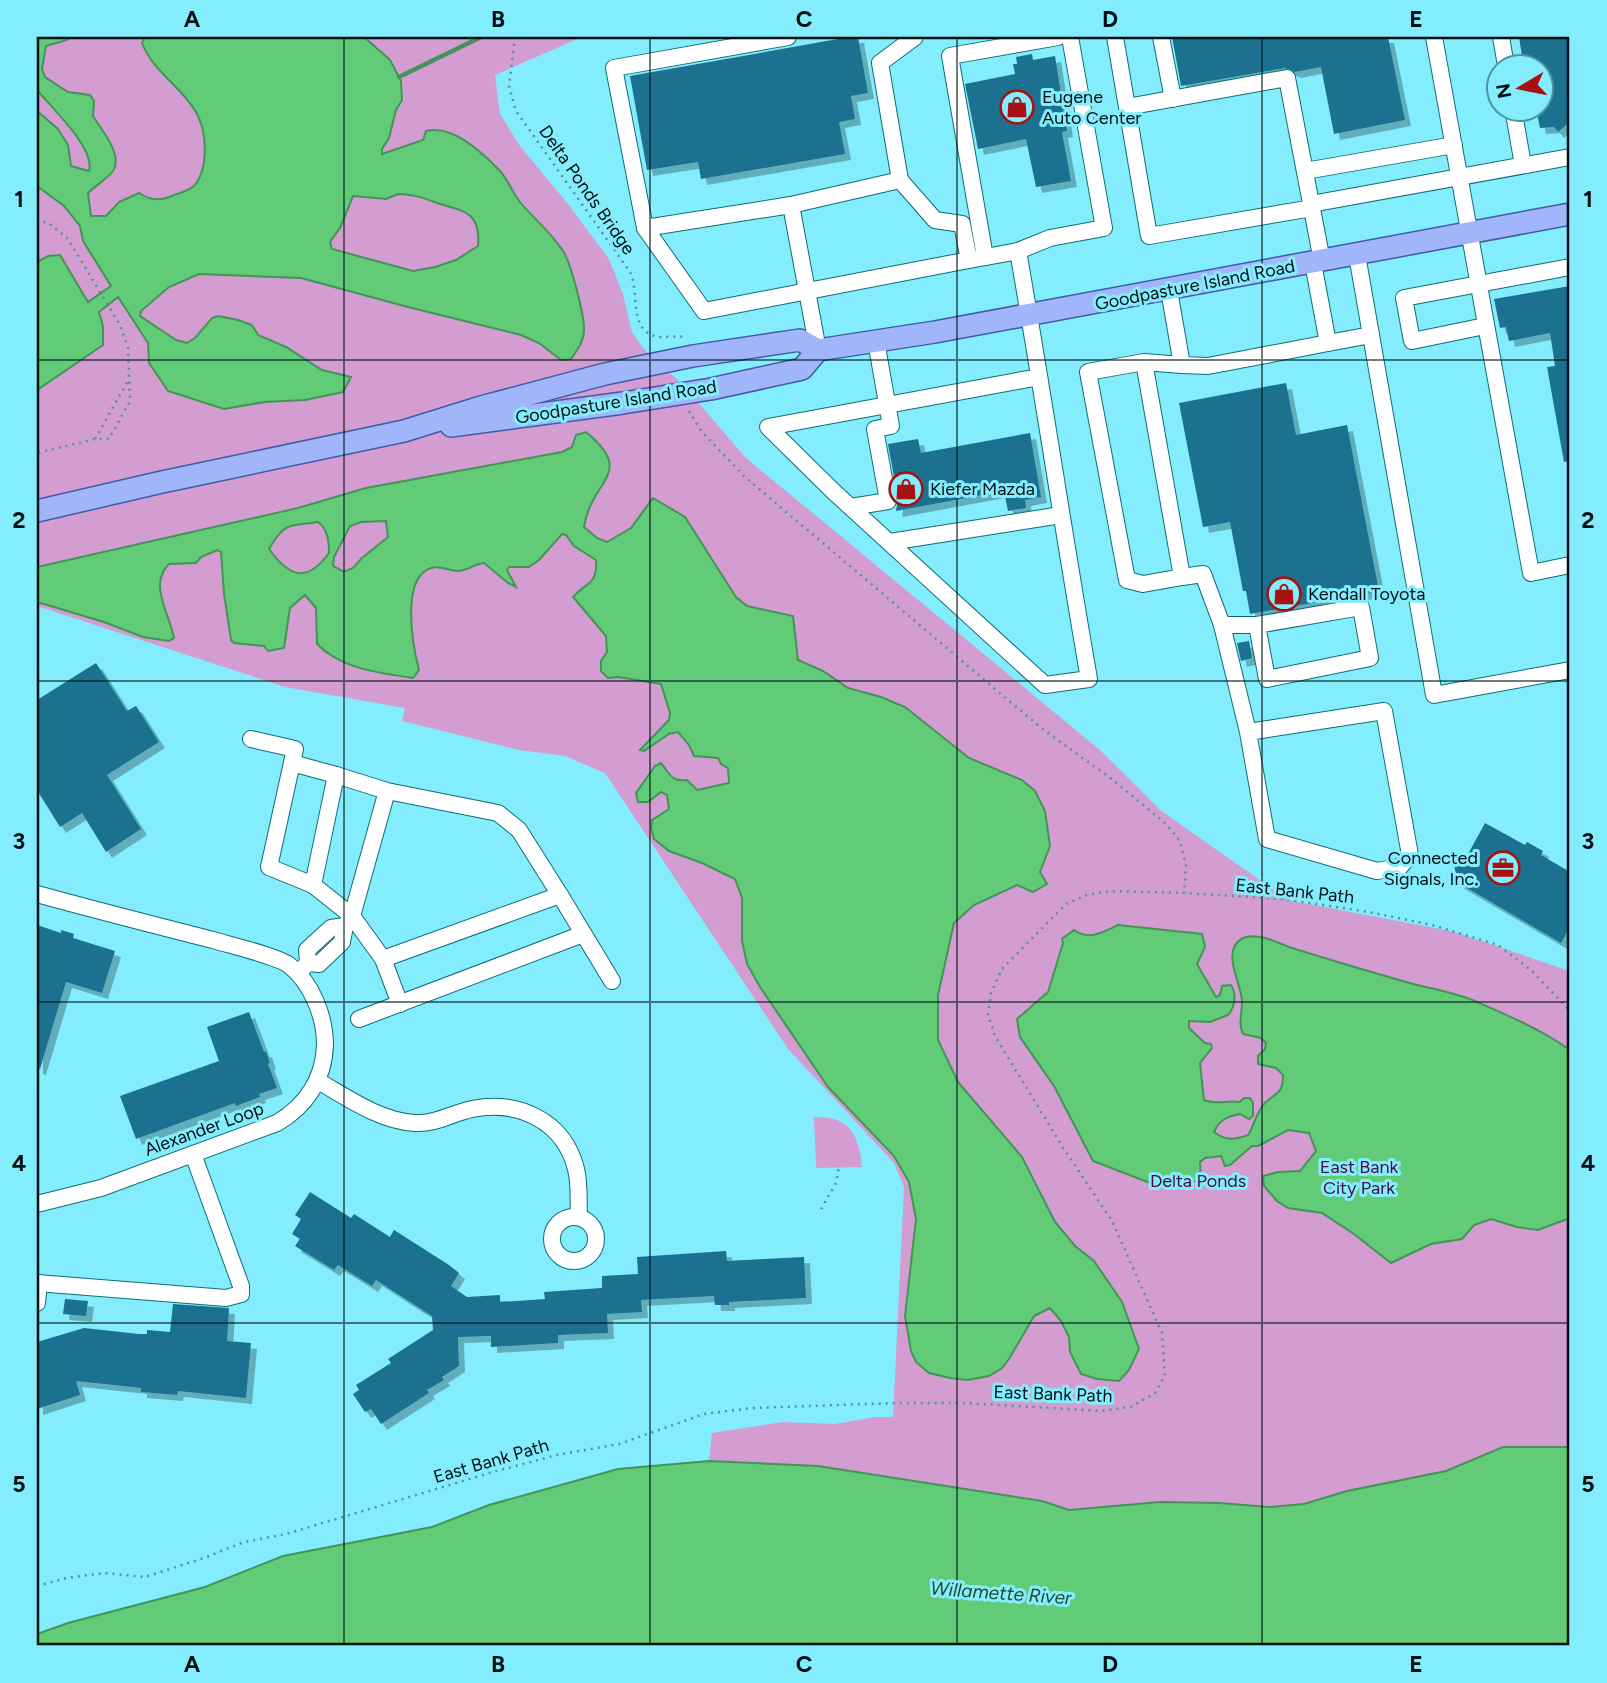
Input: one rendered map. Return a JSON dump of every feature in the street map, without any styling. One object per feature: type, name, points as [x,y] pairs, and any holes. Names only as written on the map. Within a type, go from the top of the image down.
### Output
[{"type":"main road","name":"Goodpasture Island Road","points":[[37,511],[404,431],[605,374],[693,356],[800,340],[818,350],[876,341],[1029,316],[1570,214]]},
{"type":"main road","name":"Goodpasture Island Road","points":[[404,431],[484,423],[711,389],[802,369],[818,350]]},
{"type":"street","points":[[788,37],[696,45],[614,68],[645,228],[704,311],[1018,251],[1050,238],[1104,228],[1070,37]]},
{"type":"street","points":[[915,37],[880,62],[900,180],[935,220],[962,224],[977,259]]},
{"type":"street","points":[[977,259],[950,56],[1058,37]]},
{"type":"street","points":[[1115,37],[1149,236],[1570,157]]},
{"type":"street","points":[[1161,37],[1173,99]]},
{"type":"street","points":[[1434,37],[1531,573],[1570,565]]},
{"type":"street","points":[[1127,107],[1287,78],[1311,206],[1328,343]]},
{"type":"street","points":[[1515,122],[1523,165]]},
{"type":"street","points":[[1305,172],[1454,145]]},
{"type":"street","points":[[645,228],[791,205],[900,180]]},
{"type":"street","points":[[791,205],[818,350]]},
{"type":"street","points":[[1018,251],[1039,377],[1061,515],[1089,679],[1045,685],[768,427],[1039,377]]},
{"type":"street","points":[[1357,255],[1434,695],[1570,670]]},
{"type":"street","points":[[1485,326],[1412,341],[1404,298],[1570,267]]},
{"type":"street","points":[[1169,290],[1182,365]]},
{"type":"street","points":[[1248,732],[1384,710],[1410,855],[1400,867],[1377,871],[1267,839],[1248,732],[1222,625],[1203,574],[1143,584],[1127,580],[1088,372],[1144,362],[1208,366],[1371,335]]},
{"type":"street","points":[[851,507],[888,501],[875,429],[891,426],[876,341]]},
{"type":"street","points":[[1144,362],[1182,578]]},
{"type":"street","points":[[890,542],[1061,515]]},
{"type":"street","points":[[1222,625],[1257,625],[1361,607],[1370,658],[1267,679],[1257,625]]},
{"type":"street","points":[[251,739],[295,749],[269,867],[313,885],[348,921],[383,959],[400,1004]]},
{"type":"street","points":[[292,763],[387,791],[498,813],[519,830],[612,981]]},
{"type":"street","points":[[313,885],[336,775]]},
{"type":"street","points":[[348,921],[387,791]]},
{"type":"street","name":"Alexander Loop","points":[[37,894],[242,948],[302,968],[305,984],[318,1006],[323,1023],[325,1059],[318,1081],[300,1106],[277,1123],[98,1189],[37,1204]]},
{"type":"street","points":[[383,959],[560,895]]},
{"type":"street","points":[[302,968],[307,950],[331,928],[348,921]]},
{"type":"street","points":[[359,1019],[583,934]]},
{"type":"street","points":[[318,1081],[360,1105],[392,1119],[417,1123],[443,1119],[472,1109],[499,1108],[530,1112],[556,1130],[572,1156],[578,1178],[579,1217]]},
{"type":"street","points":[[37,1303],[38,1283],[226,1298],[241,1294],[242,1286],[193,1154]]},
{"type":"path","name":"Delta Ponds Bridge","points":[[514,37],[509,86],[516,111],[630,272],[634,284],[637,317],[644,329],[657,337],[680,335],[689,339]]},
{"type":"path","points":[[37,219],[50,224],[68,239],[120,325],[128,348],[130,401],[109,439],[95,439],[37,453]]},
{"type":"path","points":[[95,439],[129,379]]},
{"type":"path","points":[[684,401],[702,432],[745,477],[1040,727],[1164,822],[1180,841],[1186,865],[1184,893]]},
{"type":"path","name":"East Bank Path","points":[[37,1586],[67,1578],[104,1573],[145,1577],[244,1542],[298,1530],[557,1455],[619,1444],[704,1415],[752,1408],[897,1403],[966,1403],[1101,1411],[1131,1407],[1155,1393],[1165,1376],[1162,1333],[1112,1220],[1062,1146],[995,1036],[988,1016],[991,993],[1002,969],[1066,904],[1087,895],[1110,891],[1284,899],[1369,912],[1443,928],[1498,945],[1532,971],[1570,1011]]},
{"type":"path","points":[[821,1209],[836,1183],[839,1167]]},
{"type":"green space","name":"Delta Ponds","points":[[37,37],[582,37],[495,75],[500,114],[520,146],[609,259],[623,294],[632,332],[642,347],[683,385],[746,458],[1100,750],[1160,810],[1288,900],[1455,932],[1570,971],[1570,1447],[1347,1491],[1304,1504],[1269,1507],[1160,1502],[1069,1510],[1042,1501],[818,1466],[709,1461],[712,1433],[783,1422],[835,1424],[875,1417],[893,1417],[904,1187],[894,1163],[788,1049],[605,773],[565,756],[519,750],[402,721],[405,708],[285,687],[37,606]]},
{"type":"green space","points":[[814,1117],[836,1120],[850,1129],[858,1145],[862,1167],[816,1168]]},
{"type":"water","points":[[37,37],[69,37],[46,46],[42,69],[45,77],[68,92],[90,95],[94,101],[93,116],[110,142],[116,157],[113,171],[88,193],[91,216],[106,216],[119,202],[139,193],[148,198],[160,199],[187,190],[194,186],[202,170],[205,149],[200,120],[183,94],[147,54],[142,43],[145,37],[364,37],[390,60],[401,81],[402,100],[396,110],[382,154],[423,140],[426,131],[436,130],[466,141],[492,163],[505,177],[520,202],[553,238],[566,257],[583,322],[584,333],[580,345],[571,359],[561,360],[539,343],[521,335],[301,278],[199,274],[169,287],[141,311],[140,316],[176,340],[187,343],[195,338],[212,318],[218,316],[252,325],[258,335],[286,347],[322,370],[351,377],[343,392],[305,400],[265,402],[224,409],[168,391],[149,363],[148,343],[118,297],[99,312],[103,326],[103,345],[37,390],[37,262],[48,256],[60,255],[88,302],[111,286],[83,241],[80,226],[64,206],[37,186],[37,111],[58,129],[68,145],[71,166],[89,171],[89,162],[79,140],[37,90]],"holes":[[[398,194],[423,198],[463,211],[477,226],[478,246],[456,260],[413,271],[332,249],[330,242],[340,228],[353,196],[386,199]]]},
{"type":"water","points":[[586,432],[601,446],[608,458],[610,468],[607,477],[588,511],[584,527],[597,538],[607,542],[631,528],[653,498],[685,517],[736,597],[747,606],[793,616],[798,660],[823,671],[848,688],[905,707],[969,758],[1022,780],[1035,791],[1045,811],[1050,846],[1040,872],[1047,884],[1033,892],[1017,885],[974,905],[954,923],[938,995],[938,1040],[958,1082],[1022,1157],[1055,1222],[1075,1246],[1094,1261],[1122,1302],[1139,1349],[1129,1370],[1119,1381],[1081,1374],[1070,1352],[1069,1337],[1050,1308],[1034,1316],[1009,1359],[1002,1368],[989,1376],[968,1380],[950,1378],[929,1373],[916,1362],[911,1351],[905,1316],[916,1219],[909,1182],[894,1156],[828,1087],[760,987],[747,964],[742,941],[742,898],[735,879],[669,851],[654,839],[652,820],[669,809],[667,795],[661,792],[648,802],[638,802],[636,793],[655,766],[661,763],[671,776],[677,780],[687,780],[697,790],[729,783],[728,768],[721,764],[718,758],[694,756],[678,732],[669,734],[644,751],[640,750],[669,720],[670,713],[661,684],[618,677],[608,678],[601,671],[601,661],[607,652],[606,636],[573,597],[593,579],[596,560],[574,546],[566,535],[562,534],[539,560],[529,567],[509,567],[507,570],[516,587],[484,563],[458,571],[434,567],[421,574],[412,599],[412,630],[419,670],[413,678],[362,668],[337,659],[327,652],[317,644],[316,608],[305,595],[290,608],[284,648],[268,651],[264,646],[234,643],[231,640],[224,594],[221,552],[217,550],[201,557],[196,563],[169,564],[163,572],[160,590],[174,638],[169,641],[143,637],[37,602],[37,567],[298,508],[366,488],[562,452],[572,447],[576,435]],"holes":[[[386,521],[388,537],[353,568],[344,572],[333,566],[334,557],[350,526],[361,522]],[[318,522],[326,532],[329,553],[321,563],[306,573],[291,571],[269,549],[280,533],[289,526]]]},
{"type":"water","points":[[1118,925],[1202,934],[1205,947],[1197,964],[1216,997],[1220,995],[1222,986],[1231,985],[1234,1000],[1228,1015],[1210,1022],[1189,1021],[1189,1028],[1205,1043],[1211,1044],[1212,1048],[1200,1063],[1204,1100],[1240,1102],[1244,1098],[1250,1098],[1253,1103],[1253,1116],[1249,1119],[1240,1114],[1228,1117],[1218,1124],[1214,1132],[1226,1138],[1248,1135],[1260,1110],[1278,1092],[1283,1081],[1283,1075],[1276,1068],[1258,1064],[1258,1056],[1265,1049],[1266,1043],[1261,1038],[1243,1034],[1240,1023],[1242,1003],[1232,960],[1236,944],[1248,936],[1266,938],[1351,966],[1467,998],[1524,1023],[1570,1050],[1570,1218],[1538,1230],[1491,1219],[1474,1225],[1462,1239],[1431,1244],[1391,1263],[1322,1213],[1288,1208],[1277,1201],[1264,1186],[1263,1176],[1300,1171],[1316,1151],[1309,1133],[1288,1130],[1258,1146],[1252,1146],[1230,1165],[1225,1166],[1221,1156],[1205,1158],[1200,1162],[1201,1180],[1173,1186],[1158,1186],[1093,1161],[1054,1086],[1020,1037],[1017,1019],[1048,992],[1062,939],[1074,930],[1091,935]]},
{"type":"water","name":"Willamette River","points":[[1503,1447],[1570,1447],[1570,1646],[37,1646],[37,1634],[68,1623],[205,1587],[283,1556],[432,1527],[489,1505],[618,1469],[709,1461],[818,1466],[1042,1501],[1069,1510],[1160,1502],[1269,1507],[1304,1504],[1347,1491],[1446,1471]]},
{"type":"building","points":[[858,37],[868,93],[851,96],[855,119],[839,122],[845,154],[701,179],[698,162],[647,170],[630,76]]},
{"type":"building","points":[[1172,37],[1388,37],[1405,120],[1334,134],[1321,67],[1295,72],[1285,68],[1181,86]]},
{"type":"building","points":[[1519,37],[1570,37],[1570,122],[1558,132],[1554,127],[1540,128],[1539,122],[1554,122],[1554,52],[1521,52]]},
{"type":"building","name":"Eugene Auto Center","points":[[1032,54],[1033,60],[1055,56],[1067,131],[1062,132],[1071,181],[1036,187],[1026,139],[978,149],[965,84],[1015,74],[1013,64],[1017,64],[1016,57]]},
{"type":"building","points":[[1570,286],[1570,461],[1564,462],[1547,367],[1555,366],[1550,333],[1509,341],[1506,327],[1500,328],[1494,299]]},
{"type":"building","points":[[1286,383],[1296,435],[1347,425],[1379,591],[1250,614],[1230,522],[1203,527],[1179,403]]},
{"type":"building","points":[[1030,433],[1041,497],[1025,500],[1026,508],[1008,511],[1004,491],[896,511],[898,499],[888,444],[918,439],[921,453]]},
{"type":"building","points":[[1249,641],[1252,658],[1241,661],[1237,643]]},
{"type":"building","points":[[96,663],[127,711],[136,706],[159,742],[107,775],[141,829],[106,852],[82,813],[60,827],[37,790],[37,700]]},
{"type":"building","points":[[1485,823],[1525,845],[1527,842],[1543,851],[1541,855],[1570,872],[1570,927],[1561,943],[1457,882],[1453,858],[1467,856]]},
{"type":"building","points":[[37,925],[61,933],[61,930],[74,934],[73,938],[115,951],[102,993],[66,982],[40,1069],[37,1068]]},
{"type":"building","points":[[249,1012],[264,1052],[266,1051],[277,1088],[236,1106],[235,1103],[136,1139],[120,1096],[219,1061],[207,1027]]},
{"type":"building","points":[[310,1192],[351,1218],[354,1214],[390,1237],[394,1230],[449,1265],[459,1273],[451,1286],[467,1297],[500,1295],[500,1302],[545,1299],[544,1292],[602,1288],[602,1276],[638,1274],[637,1257],[726,1251],[727,1261],[804,1257],[806,1298],[729,1302],[729,1305],[715,1305],[714,1296],[641,1300],[642,1312],[607,1314],[608,1333],[558,1335],[558,1343],[491,1347],[491,1336],[458,1337],[459,1366],[442,1377],[444,1380],[427,1390],[429,1393],[381,1424],[371,1409],[365,1412],[353,1394],[359,1390],[356,1385],[391,1363],[388,1359],[433,1330],[432,1316],[376,1280],[372,1286],[338,1265],[334,1270],[295,1246],[300,1239],[292,1234],[301,1219],[295,1215]]},
{"type":"building","points":[[65,1299],[88,1301],[86,1316],[63,1314]]},
{"type":"building","points":[[173,1304],[229,1308],[227,1341],[251,1343],[246,1398],[178,1391],[177,1395],[141,1392],[141,1388],[76,1381],[80,1395],[37,1409],[37,1342],[84,1328],[139,1334],[147,1334],[147,1330],[170,1332]]},
{"type":"waterway","points":[[399,77],[481,37]]},
{"type":"place","name":"Eugene Auto Center","points":[[1017,107]]},
{"type":"place","name":"Kiefer Mazda","points":[[906,489]]},
{"type":"place","name":"Kendall Toyota","points":[[1284,594]]},
{"type":"place","name":"Connected Signals, Inc.","points":[[1503,868]]},
{"type":"park label","name":"East Bank City Park","points":[[1359,1177]]}]
